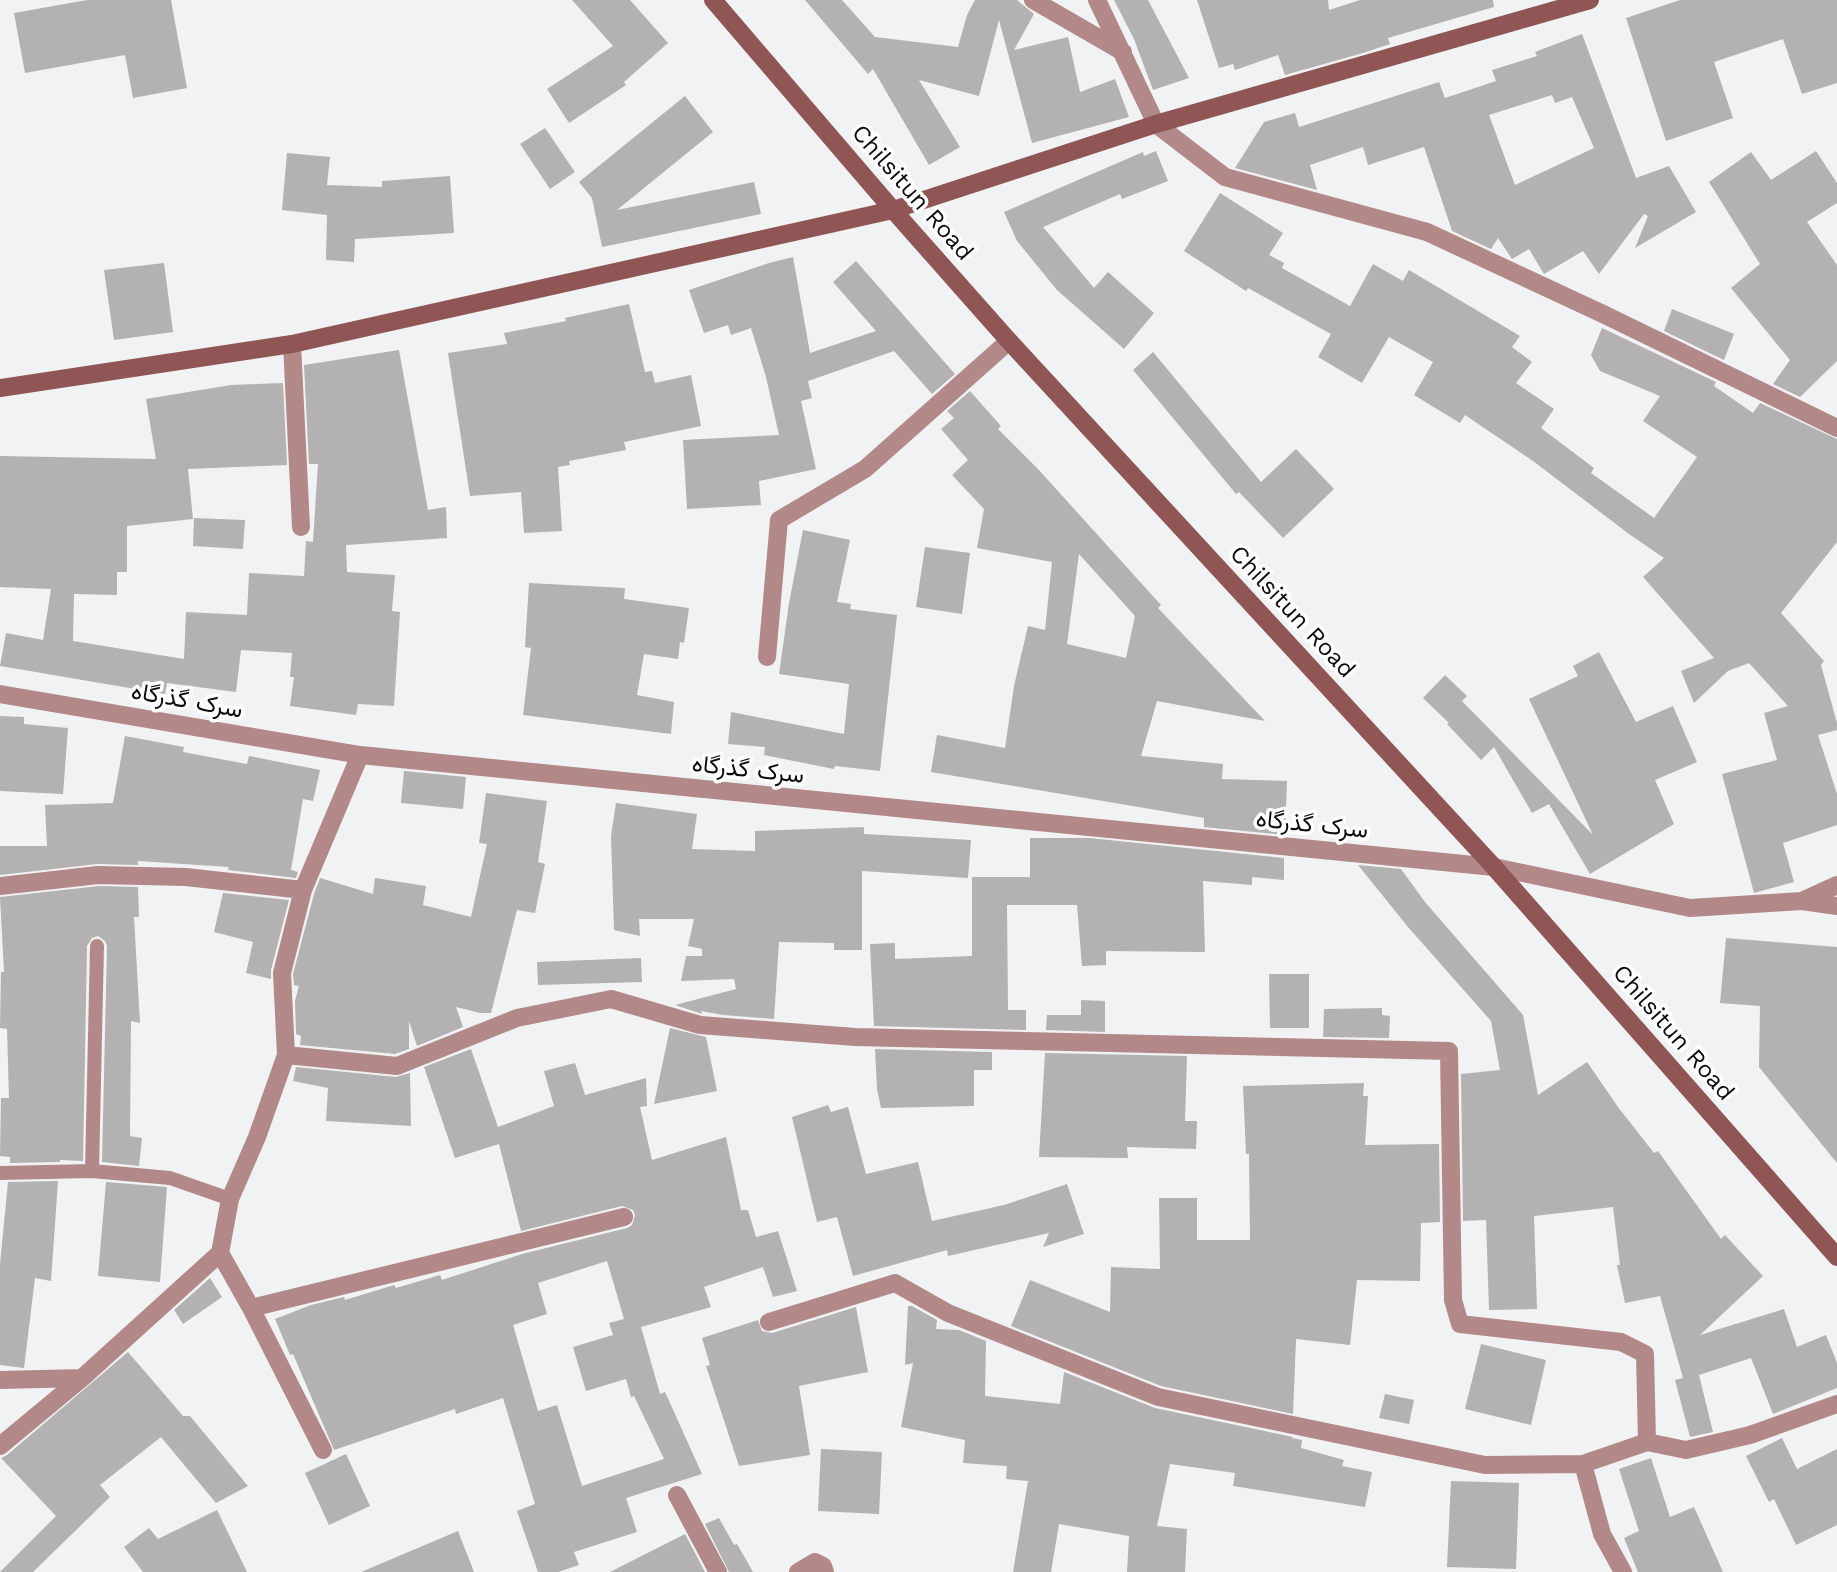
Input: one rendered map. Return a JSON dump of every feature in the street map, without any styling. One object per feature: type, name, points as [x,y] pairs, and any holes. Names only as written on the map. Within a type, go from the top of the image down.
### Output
[{"type":"main road","name":"Chilsitun Road","points":[[713,0],[1009,341],[1494,867],[1837,1257]]},
{"type":"main road","points":[[0,388],[292,344],[893,210],[1156,124],[1565,4],[1590,0]]},
{"type":"street","points":[[1033,0],[1123,52]]},
{"type":"street","points":[[1097,0],[1156,124],[1226,177],[1427,232],[1837,428]]},
{"type":"street","points":[[767,657],[779,520],[865,469],[1009,341]]},
{"type":"street","points":[[292,344],[302,527]]},
{"type":"street","name":"سرک گذرگاه","points":[[0,694],[360,755],[1494,867],[1690,908],[1802,901]]},
{"type":"street","points":[[0,1446],[82,1378],[220,1253],[230,1199],[257,1137],[286,1055],[282,973],[303,890],[360,755]]},
{"type":"street","points":[[0,886],[99,875],[186,877],[303,890]]},
{"type":"street","points":[[1802,901],[1837,885]]},
{"type":"street","points":[[1802,901],[1837,906]]},
{"type":"street","points":[[286,1055],[397,1066],[517,1018],[611,999],[700,1025],[855,1037],[1449,1051],[1453,1300],[1460,1324],[1621,1342],[1645,1354],[1647,1442]]},
{"type":"street","points":[[251,1308],[624,1217]]},
{"type":"street","points":[[220,1253],[323,1450]]},
{"type":"street","points":[[769,1322],[895,1283],[948,1312],[1158,1396],[1485,1465],[1583,1464],[1647,1442],[1686,1450],[1750,1435],[1837,1404]]},
{"type":"street","points":[[0,1380],[82,1378]]},
{"type":"street","points":[[1583,1464],[1602,1534],[1623,1572]]},
{"type":"street","points":[[677,1494],[718,1572]]},
{"type":"street","points":[[797,1572],[815,1562],[822,1566],[825,1572]]},
{"type":"lane","points":[[92,1171],[97,946]]},
{"type":"lane","points":[[0,1173],[92,1171],[170,1178],[230,1199]]},
{"type":"building","points":[[87,0],[171,0],[187,88],[133,98],[125,55],[25,73],[14,13]]},
{"type":"building","points":[[572,0],[630,0],[668,43],[624,82],[626,85],[569,123],[547,89],[613,46]]},
{"type":"building","points":[[805,0],[842,0],[875,37],[958,47],[967,15],[975,0],[1017,0],[1034,14],[1014,50],[1068,37],[1080,92],[1115,79],[1129,117],[1032,143],[999,20],[979,96],[919,80],[960,147],[929,165],[873,69],[868,74]]},
{"type":"building","points":[[1114,0],[1148,0],[1189,78],[1153,90],[1134,39]]},
{"type":"building","points":[[1197,0],[1328,0],[1329,10],[1360,0],[1493,0],[1494,7],[1388,38],[1390,44],[1285,75],[1278,55],[1235,70],[1233,64],[1219,68]]},
{"type":"building","points":[[1680,0],[1837,0],[1837,83],[1802,94],[1783,39],[1714,62],[1733,118],[1666,141],[1626,18]]},
{"type":"building","points":[[1582,34],[1636,178],[1669,166],[1696,212],[1635,248],[1648,216],[1644,214],[1599,274],[1583,251],[1544,274],[1529,249],[1512,259],[1498,238],[1491,249],[1452,231],[1424,147],[1368,165],[1363,147],[1310,165],[1317,190],[1235,168],[1264,122],[1295,113],[1299,127],[1439,82],[1445,98],[1496,81],[1492,70],[1537,56],[1535,52]],"holes":[[[1552,95],[1555,103],[1572,97],[1594,148],[1515,185],[1489,115]]]},
{"type":"building","points":[[685,96],[713,132],[617,210],[754,182],[761,214],[602,247],[592,198],[579,182]]},
{"type":"building","points":[[545,128],[575,172],[550,189],[520,144]]},
{"type":"building","points":[[1156,151],[1168,181],[1122,199],[1120,194],[1043,227],[1094,288],[1108,272],[1154,313],[1124,349],[1057,290],[1017,241],[1004,212],[1143,152],[1144,156]]},
{"type":"building","points":[[1816,151],[1837,183],[1837,203],[1807,222],[1837,265],[1837,361],[1800,397],[1773,384],[1790,360],[1731,288],[1760,264],[1709,182],[1751,152],[1771,180]]},
{"type":"building","points":[[287,153],[330,157],[327,185],[382,187],[382,181],[450,176],[454,233],[355,239],[354,262],[326,260],[327,215],[282,210]]},
{"type":"building","points":[[1220,193],[1283,233],[1269,255],[1284,263],[1282,268],[1350,306],[1373,264],[1403,281],[1409,270],[1520,336],[1512,347],[1532,362],[1516,383],[1554,409],[1541,428],[1594,468],[1591,473],[1654,518],[1697,457],[1643,421],[1660,396],[1600,371],[1591,355],[1602,328],[1716,382],[1714,386],[1753,413],[1760,403],[1837,439],[1837,542],[1781,613],[1824,661],[1821,665],[1837,723],[1837,730],[1818,735],[1837,794],[1837,825],[1783,843],[1794,882],[1754,893],[1722,774],[1777,760],[1764,713],[1788,706],[1749,663],[1728,671],[1694,703],[1681,671],[1714,658],[1643,577],[1664,558],[1533,461],[1465,415],[1460,423],[1414,395],[1433,362],[1389,337],[1362,383],[1318,357],[1331,334],[1248,288],[1246,291],[1184,251]]},
{"type":"building","points":[[793,257],[810,353],[876,331],[833,282],[856,261],[955,374],[932,394],[894,351],[808,381],[812,398],[801,401],[816,469],[759,481],[761,505],[687,509],[683,440],[779,435],[766,377],[751,328],[731,335],[728,325],[704,333],[689,290]]},
{"type":"building","points":[[164,263],[173,332],[114,340],[104,270]]},
{"type":"building","points":[[629,304],[645,372],[652,371],[655,383],[691,375],[701,426],[624,442],[626,450],[569,461],[570,465],[558,467],[562,531],[524,533],[521,492],[470,496],[448,353],[507,344],[504,333],[566,321],[565,318]]},
{"type":"building","points":[[1672,309],[1734,334],[1724,360],[1664,331]]},
{"type":"building","points":[[399,350],[428,510],[446,507],[447,538],[346,545],[347,572],[395,575],[392,611],[400,612],[394,706],[358,704],[356,715],[290,706],[294,677],[290,677],[292,653],[241,650],[236,692],[167,683],[165,694],[0,666],[6,633],[43,640],[51,589],[0,587],[0,456],[156,459],[146,399],[231,385],[283,383],[287,465],[188,469],[193,519],[127,526],[127,572],[117,572],[117,595],[74,594],[73,641],[184,659],[186,612],[247,615],[249,573],[304,576],[306,541],[313,542],[318,464],[309,464],[304,365]]},
{"type":"building","points":[[1153,352],[1261,482],[1296,449],[1334,489],[1283,538],[1239,492],[1236,494],[1133,370]]},
{"type":"building","points":[[970,391],[1001,426],[998,429],[1038,469],[1161,605],[1158,608],[1265,721],[1157,701],[1141,756],[1223,764],[1222,779],[1287,781],[1285,835],[1204,827],[1204,818],[931,772],[937,735],[1005,748],[1014,686],[1028,626],[1045,630],[1052,562],[977,548],[984,509],[952,475],[968,460],[941,429],[954,418],[947,411]],"holes":[[[1079,554],[1135,616],[1126,658],[1067,644]]]},
{"type":"building","points":[[194,518],[245,520],[243,549],[193,546]]},
{"type":"building","points":[[803,530],[850,540],[837,602],[851,604],[850,609],[897,615],[880,771],[835,766],[834,769],[764,755],[765,747],[728,744],[731,712],[844,734],[849,684],[779,674]]},
{"type":"building","points":[[925,547],[970,553],[962,614],[916,607]]},
{"type":"building","points":[[529,583],[625,588],[624,599],[689,608],[684,643],[680,642],[678,659],[644,654],[637,695],[674,702],[671,734],[523,715],[531,648],[525,647]]},
{"type":"building","points":[[1599,652],[1636,722],[1673,706],[1697,762],[1655,780],[1674,824],[1590,874],[1549,804],[1532,813],[1494,747],[1481,760],[1423,698],[1445,675],[1467,696],[1462,701],[1593,835],[1529,699],[1578,676],[1573,666]]},
{"type":"building","points":[[0,716],[24,717],[24,724],[68,728],[63,794],[0,791]]},
{"type":"building","points":[[125,736],[184,747],[183,752],[247,764],[249,756],[320,770],[313,801],[303,799],[291,870],[298,872],[296,878],[228,870],[229,867],[138,861],[138,865],[97,864],[0,875],[0,846],[47,846],[45,805],[113,803]]},
{"type":"building","points":[[404,771],[466,777],[463,809],[401,803]]},
{"type":"building","points":[[486,793],[547,801],[538,862],[545,864],[535,913],[517,910],[491,1013],[456,1007],[463,1027],[417,1046],[409,1021],[409,1049],[395,1054],[300,1045],[301,1036],[296,1034],[295,1001],[299,986],[294,985],[293,974],[320,878],[373,894],[375,878],[426,886],[423,905],[471,917],[487,844],[479,843]]},
{"type":"building","points":[[616,803],[697,814],[692,849],[755,851],[755,831],[864,827],[864,834],[971,840],[968,878],[862,871],[862,950],[834,950],[834,943],[779,942],[774,1019],[701,1011],[702,1014],[675,1005],[736,989],[734,979],[681,981],[686,956],[702,956],[702,949],[688,946],[694,919],[639,919],[640,936],[614,930],[611,836]]},
{"type":"building","points":[[1030,838],[1089,838],[1284,858],[1284,880],[1252,877],[1252,885],[1203,881],[1205,952],[1106,951],[1106,965],[1082,966],[1077,905],[1007,905],[1008,1010],[1026,1010],[1026,1030],[874,1026],[870,944],[895,943],[895,959],[972,956],[972,877],[1030,877]]},
{"type":"building","points":[[1358,865],[1401,869],[1425,902],[1523,1015],[1538,1095],[1587,1062],[1654,1153],[1658,1151],[1721,1239],[1725,1235],[1763,1276],[1700,1335],[1784,1309],[1797,1347],[1826,1335],[1837,1363],[1837,1388],[1773,1414],[1751,1358],[1699,1375],[1713,1432],[1690,1437],[1675,1380],[1683,1378],[1660,1296],[1625,1303],[1617,1265],[1620,1265],[1613,1207],[1534,1216],[1537,1309],[1489,1310],[1486,1220],[1463,1221],[1461,1074],[1500,1070],[1491,1021],[1408,927]]},
{"type":"building","points":[[99,886],[138,887],[139,917],[134,917],[140,1023],[131,1021],[130,1136],[142,1138],[139,1166],[102,1162],[107,946],[98,936],[92,938],[87,946],[83,1161],[10,1163],[10,1157],[0,1156],[1,1098],[9,1098],[7,1029],[0,1028],[1,972],[4,972],[0,897]]},
{"type":"building","points":[[223,893],[289,900],[271,979],[246,973],[253,942],[214,932]]},
{"type":"building","points":[[1726,938],[1837,947],[1837,1163],[1759,1067],[1760,1006],[1720,1003]]},
{"type":"building","points":[[641,958],[642,982],[538,985],[537,962]]},
{"type":"building","points":[[1269,974],[1309,974],[1309,1028],[1270,1028]]},
{"type":"building","points":[[1081,1000],[1105,1001],[1105,1032],[1046,1030],[1047,1015],[1081,1015]]},
{"type":"building","points":[[1382,1008],[1382,1015],[1390,1016],[1389,1038],[1323,1037],[1324,1009]]},
{"type":"building","points":[[670,1028],[706,1037],[717,1091],[654,1104]]},
{"type":"building","points":[[471,1049],[498,1127],[554,1106],[544,1071],[575,1063],[585,1095],[646,1078],[647,1106],[640,1107],[652,1160],[726,1137],[741,1210],[748,1210],[756,1237],[778,1231],[797,1291],[773,1297],[763,1267],[704,1287],[711,1307],[641,1327],[660,1394],[665,1392],[702,1474],[626,1498],[637,1532],[574,1552],[579,1565],[558,1572],[538,1572],[517,1511],[535,1504],[503,1398],[456,1414],[455,1409],[334,1450],[275,1319],[311,1305],[344,1297],[345,1300],[394,1285],[396,1288],[440,1275],[442,1280],[522,1254],[632,1225],[635,1215],[633,1210],[622,1206],[521,1231],[499,1144],[455,1158],[424,1067]],"holes":[[[607,1261],[624,1319],[609,1323],[613,1335],[573,1347],[586,1391],[626,1379],[631,1397],[634,1396],[664,1459],[582,1486],[557,1405],[538,1411],[513,1325],[547,1314],[538,1283]]]},
{"type":"building","points":[[875,1049],[992,1052],[992,1070],[974,1070],[974,1106],[881,1108]]},
{"type":"building","points":[[1045,1053],[1187,1056],[1185,1121],[1197,1121],[1196,1149],[1127,1147],[1128,1158],[1039,1157]]},
{"type":"building","points":[[296,1067],[396,1077],[410,1073],[411,1126],[326,1121],[328,1088],[293,1081]]},
{"type":"building","points":[[1364,1083],[1363,1096],[1368,1096],[1365,1145],[1439,1144],[1440,1222],[1421,1223],[1420,1281],[1357,1280],[1350,1345],[1296,1339],[1293,1414],[1161,1386],[1011,1326],[1030,1280],[1110,1312],[1111,1267],[1160,1269],[1159,1198],[1197,1198],[1197,1240],[1250,1240],[1249,1154],[1246,1154],[1243,1086]]},
{"type":"building","points":[[828,1105],[831,1112],[848,1107],[866,1174],[918,1162],[932,1221],[1004,1205],[1067,1184],[1084,1234],[1043,1247],[1049,1233],[948,1256],[947,1250],[853,1276],[837,1217],[817,1222],[792,1117]]},
{"type":"building","points":[[58,1181],[51,1281],[35,1278],[24,1368],[0,1365],[0,1264],[8,1182]]},
{"type":"building","points":[[106,1182],[167,1187],[160,1282],[98,1276]]},
{"type":"building","points":[[210,1278],[222,1297],[183,1324],[174,1310]]},
{"type":"building","points":[[908,1306],[937,1320],[936,1329],[959,1330],[986,1341],[985,1396],[1060,1404],[1064,1372],[1155,1408],[1293,1437],[1302,1440],[1301,1448],[1344,1460],[1342,1466],[1372,1472],[1365,1507],[1233,1486],[1235,1473],[1170,1464],[1157,1526],[1187,1529],[1185,1572],[1127,1572],[1129,1536],[1059,1524],[1051,1572],[1013,1572],[1028,1481],[1006,1479],[1007,1466],[963,1463],[965,1440],[901,1427],[913,1363],[905,1365]]},
{"type":"building","points":[[856,1307],[868,1372],[799,1386],[810,1455],[739,1466],[706,1366],[710,1365],[702,1338],[758,1320],[762,1331],[772,1333]]},
{"type":"building","points":[[1481,1344],[1546,1360],[1531,1425],[1465,1409]]},
{"type":"building","points":[[128,1352],[183,1416],[190,1416],[248,1486],[216,1503],[161,1437],[100,1485],[110,1497],[33,1572],[0,1572],[56,1516],[1,1458]]},
{"type":"building","points":[[1385,1394],[1414,1400],[1409,1424],[1379,1418]]},
{"type":"building","points":[[1782,1438],[1797,1469],[1837,1449],[1837,1525],[1796,1545],[1774,1499],[1769,1502],[1746,1456]]},
{"type":"building","points":[[821,1449],[882,1452],[879,1514],[818,1511]]},
{"type":"building","points":[[346,1454],[370,1506],[329,1525],[305,1473]]},
{"type":"building","points":[[1651,1458],[1670,1517],[1694,1507],[1723,1572],[1638,1572],[1624,1538],[1639,1531],[1619,1469]]},
{"type":"building","points":[[1451,1481],[1519,1483],[1516,1569],[1447,1567]]},
{"type":"building","points":[[217,1510],[247,1572],[143,1572],[124,1547],[149,1528],[158,1539]]},
{"type":"building","points":[[719,1518],[753,1572],[729,1572],[705,1524]]},
{"type":"building","points":[[458,1531],[474,1572],[361,1572]]},
{"type":"building","points":[[685,1534],[705,1572],[610,1572]]}]
